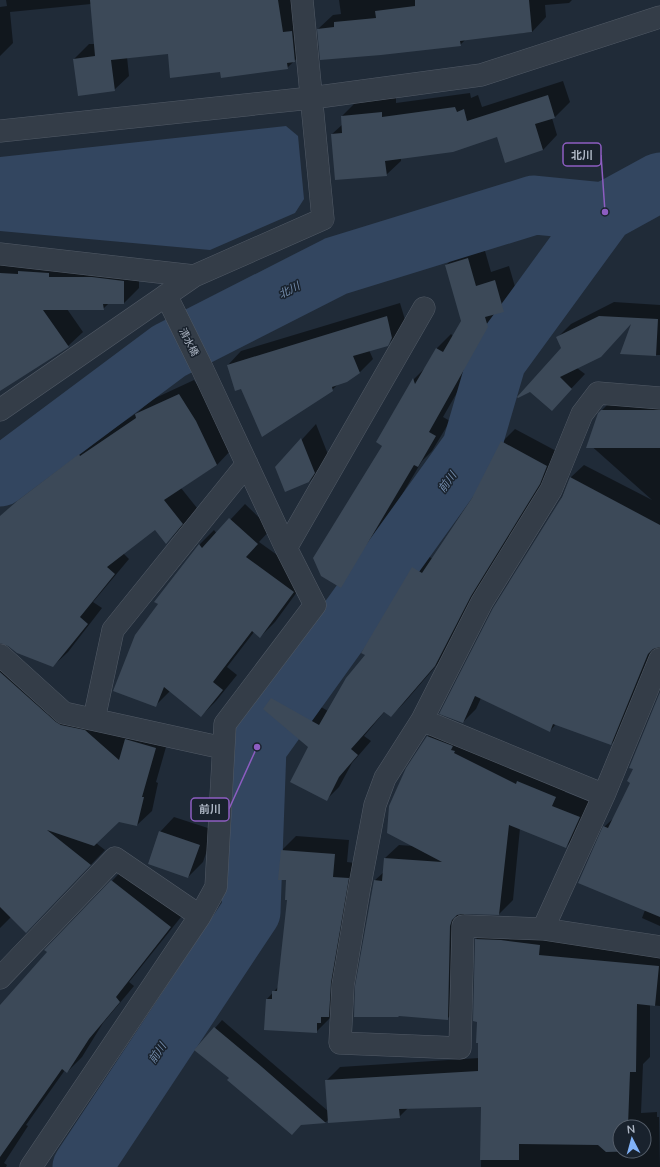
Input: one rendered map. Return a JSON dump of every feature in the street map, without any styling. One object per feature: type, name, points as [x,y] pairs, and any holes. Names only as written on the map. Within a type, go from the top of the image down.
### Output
[{"type":"street","points":[[0,410],[194,276],[323,219],[302,0]]},
{"type":"street","points":[[0,131],[311,98],[482,75],[660,17]]},
{"type":"street","points":[[0,254],[194,276]]},
{"type":"street","name":"清水橋","points":[[166,295],[202,368],[286,548],[315,605],[225,724],[223,748]]},
{"type":"street","points":[[286,548],[424,308]]},
{"type":"street","points":[[660,398],[598,393],[582,414],[552,490],[482,602],[422,720],[385,778],[375,805],[343,985],[340,1043],[460,1048],[463,926],[543,929],[660,947]]},
{"type":"street","points":[[94,720],[113,630],[247,464]]},
{"type":"street","points":[[0,655],[64,713],[223,748],[216,887],[200,916],[31,1167]]},
{"type":"street","points":[[543,929],[604,795],[660,659]]},
{"type":"street","points":[[422,720],[604,795]]},
{"type":"street","points":[[0,978],[115,858],[200,916]]},
{"type":"water","points":[[286,126],[298,136],[304,199],[295,213],[210,250],[0,231],[0,157]]},
{"type":"building","points":[[90,0],[278,0],[283,32],[292,31],[295,62],[287,63],[288,69],[221,78],[220,72],[170,78],[168,54],[111,60],[115,91],[78,96],[73,59],[95,56]]},
{"type":"building","points":[[415,0],[529,0],[532,32],[460,41],[461,46],[320,60],[317,29],[334,27],[334,22],[376,18],[375,11],[415,6]]},
{"type":"building","points":[[548,95],[555,118],[535,124],[543,150],[505,163],[497,137],[453,152],[385,161],[387,176],[335,180],[331,134],[342,133],[341,116],[382,112],[382,117],[455,107],[457,112],[464,109],[467,121]]},
{"type":"building","points":[[468,258],[476,286],[495,280],[504,312],[485,317],[488,327],[429,432],[436,436],[418,467],[414,465],[341,588],[321,576],[313,558],[382,446],[376,442],[413,378],[415,384],[436,348],[443,352],[461,321],[445,265]]},
{"type":"building","points":[[18,271],[49,273],[49,277],[92,277],[124,281],[124,304],[103,304],[104,310],[43,310],[69,347],[0,391],[0,273],[18,274]]},
{"type":"building","points":[[387,316],[392,338],[388,346],[353,356],[360,373],[347,382],[332,387],[333,391],[262,437],[241,389],[235,391],[227,365]]},
{"type":"building","points":[[599,316],[658,319],[656,356],[620,354],[631,324],[601,357],[560,377],[572,389],[552,411],[530,392],[518,398],[517,397],[561,348],[556,337]]},
{"type":"building","points":[[179,394],[196,421],[217,465],[164,500],[183,524],[166,544],[155,530],[107,567],[115,574],[80,617],[88,624],[53,667],[17,653],[8,646],[0,643],[0,516],[17,501],[79,454],[80,456],[136,418],[135,414]]},
{"type":"building","points":[[601,410],[660,410],[660,448],[586,448],[598,413]]},
{"type":"building","points":[[301,438],[315,473],[309,482],[285,492],[275,467]]},
{"type":"building","points":[[501,441],[547,466],[540,484],[471,596],[435,666],[391,717],[384,712],[351,749],[358,755],[339,777],[327,801],[290,782],[308,747],[263,709],[271,698],[319,725],[346,678],[365,655],[361,653],[412,567],[422,573],[472,498]]},
{"type":"building","points":[[570,477],[660,525],[660,647],[653,649],[648,654],[611,745],[553,724],[550,732],[475,696],[463,723],[439,714],[493,608],[562,497]]},
{"type":"building","points":[[229,518],[258,544],[246,557],[294,592],[260,638],[252,631],[213,682],[223,690],[201,717],[164,687],[156,707],[113,691],[135,635],[158,604],[154,602],[199,544],[202,548]]},
{"type":"building","points":[[0,672],[56,722],[61,725],[85,730],[119,760],[125,739],[156,748],[142,797],[144,797],[137,826],[119,822],[94,846],[47,830],[91,865],[26,933],[0,907]]},
{"type":"building","points":[[660,692],[660,917],[578,883],[603,826],[608,828],[630,783],[627,781],[633,769],[629,768]]},
{"type":"building","points":[[427,736],[453,746],[451,750],[455,751],[454,753],[516,784],[517,781],[556,797],[552,806],[580,817],[566,848],[509,825],[499,915],[457,915],[452,920],[450,926],[448,1020],[399,1016],[354,1017],[355,986],[374,880],[382,881],[384,858],[442,862],[387,833],[389,806],[406,768]]},
{"type":"building","points":[[159,831],[200,845],[188,878],[148,864]]},
{"type":"building","points":[[281,850],[335,854],[333,877],[349,878],[331,983],[329,1017],[321,1017],[321,1023],[317,1023],[317,1033],[264,1030],[266,999],[272,999],[272,991],[277,991],[287,900],[285,900],[286,880],[278,880]]},
{"type":"building","points":[[111,880],[171,927],[116,997],[120,1002],[89,1039],[67,1073],[62,1069],[0,1157],[0,1005],[47,952],[44,950]]},
{"type":"building","points":[[475,939],[501,940],[540,945],[539,955],[659,966],[655,1006],[637,1004],[636,1072],[630,1072],[628,1119],[612,1119],[612,1152],[606,1152],[598,1145],[519,1144],[519,1160],[480,1160],[481,1107],[399,1109],[400,1118],[328,1123],[325,1080],[478,1071],[478,1043],[476,1043],[477,1022],[473,1021]]},
{"type":"building","points":[[214,1027],[326,1123],[301,1125],[292,1135],[227,1080],[229,1078],[194,1050]]},
{"type":"waterway","name":"北川","points":[[0,477],[169,351],[336,266],[534,205],[605,212],[660,182]]},
{"type":"waterway","name":"前川","points":[[82,1167],[251,912],[257,747],[471,449],[497,360],[605,212]]},
{"type":"place","name":"北川","points":[[605,212]]},
{"type":"place","name":"前川","points":[[257,747]]}]
